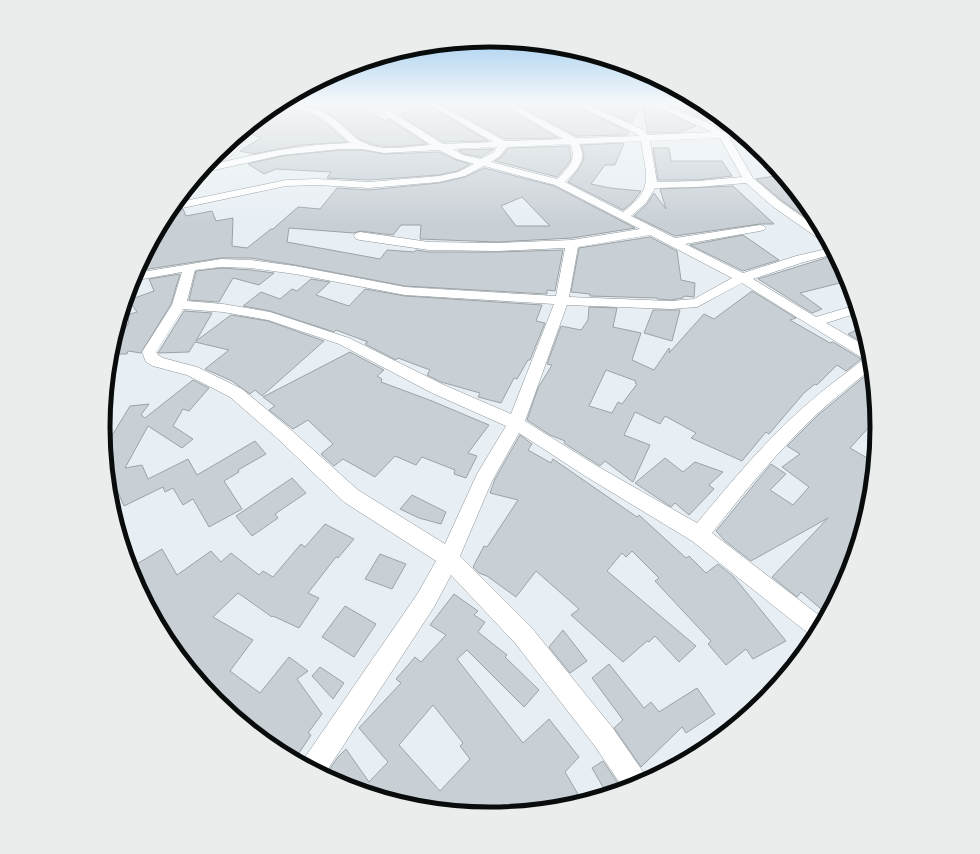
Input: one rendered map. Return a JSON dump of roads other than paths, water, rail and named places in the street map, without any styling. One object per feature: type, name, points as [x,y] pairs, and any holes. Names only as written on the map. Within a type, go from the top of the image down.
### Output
[{"type":"street","points":[[221,158],[229,154],[238,144]]},
{"type":"street","points":[[361,144],[364,146]]},
{"type":"street","points":[[436,144],[460,157],[559,183],[742,278],[863,352]]},
{"type":"street","points":[[182,205],[286,183],[316,182],[369,185],[439,179],[461,174],[482,163],[497,154],[502,148],[503,144],[391,149],[375,149],[364,146],[322,146],[276,152],[212,168]]},
{"type":"street","points":[[559,183],[576,165],[577,149],[574,144]]},
{"type":"street","points":[[624,216],[640,204],[648,193],[651,185],[652,179],[646,144]]},
{"type":"street","points":[[727,144],[749,180],[777,204],[815,230]]},
{"type":"street","points":[[651,185],[698,184],[749,180]]},
{"type":"street","points":[[674,242],[760,228]]},
{"type":"street","points":[[360,236],[429,246],[497,247],[572,244],[652,231]]},
{"type":"street","points":[[315,764],[426,600],[449,558],[484,479],[516,423],[562,300],[572,244]]},
{"type":"street","points":[[142,275],[221,263],[251,264],[296,270],[405,291],[486,297],[671,305],[697,303],[742,278],[800,258],[827,252]]},
{"type":"street","points":[[190,267],[179,305],[149,352],[151,358],[158,362],[192,371],[236,393],[284,434],[351,496],[449,558],[523,635],[603,736],[633,779]]},
{"type":"street","points":[[179,305],[223,308],[270,316],[344,341],[438,389],[516,423],[597,475],[699,535],[814,625]]},
{"type":"street","points":[[813,322],[852,311]]},
{"type":"street","points":[[699,535],[731,494],[773,448],[813,408],[865,366]]}]
